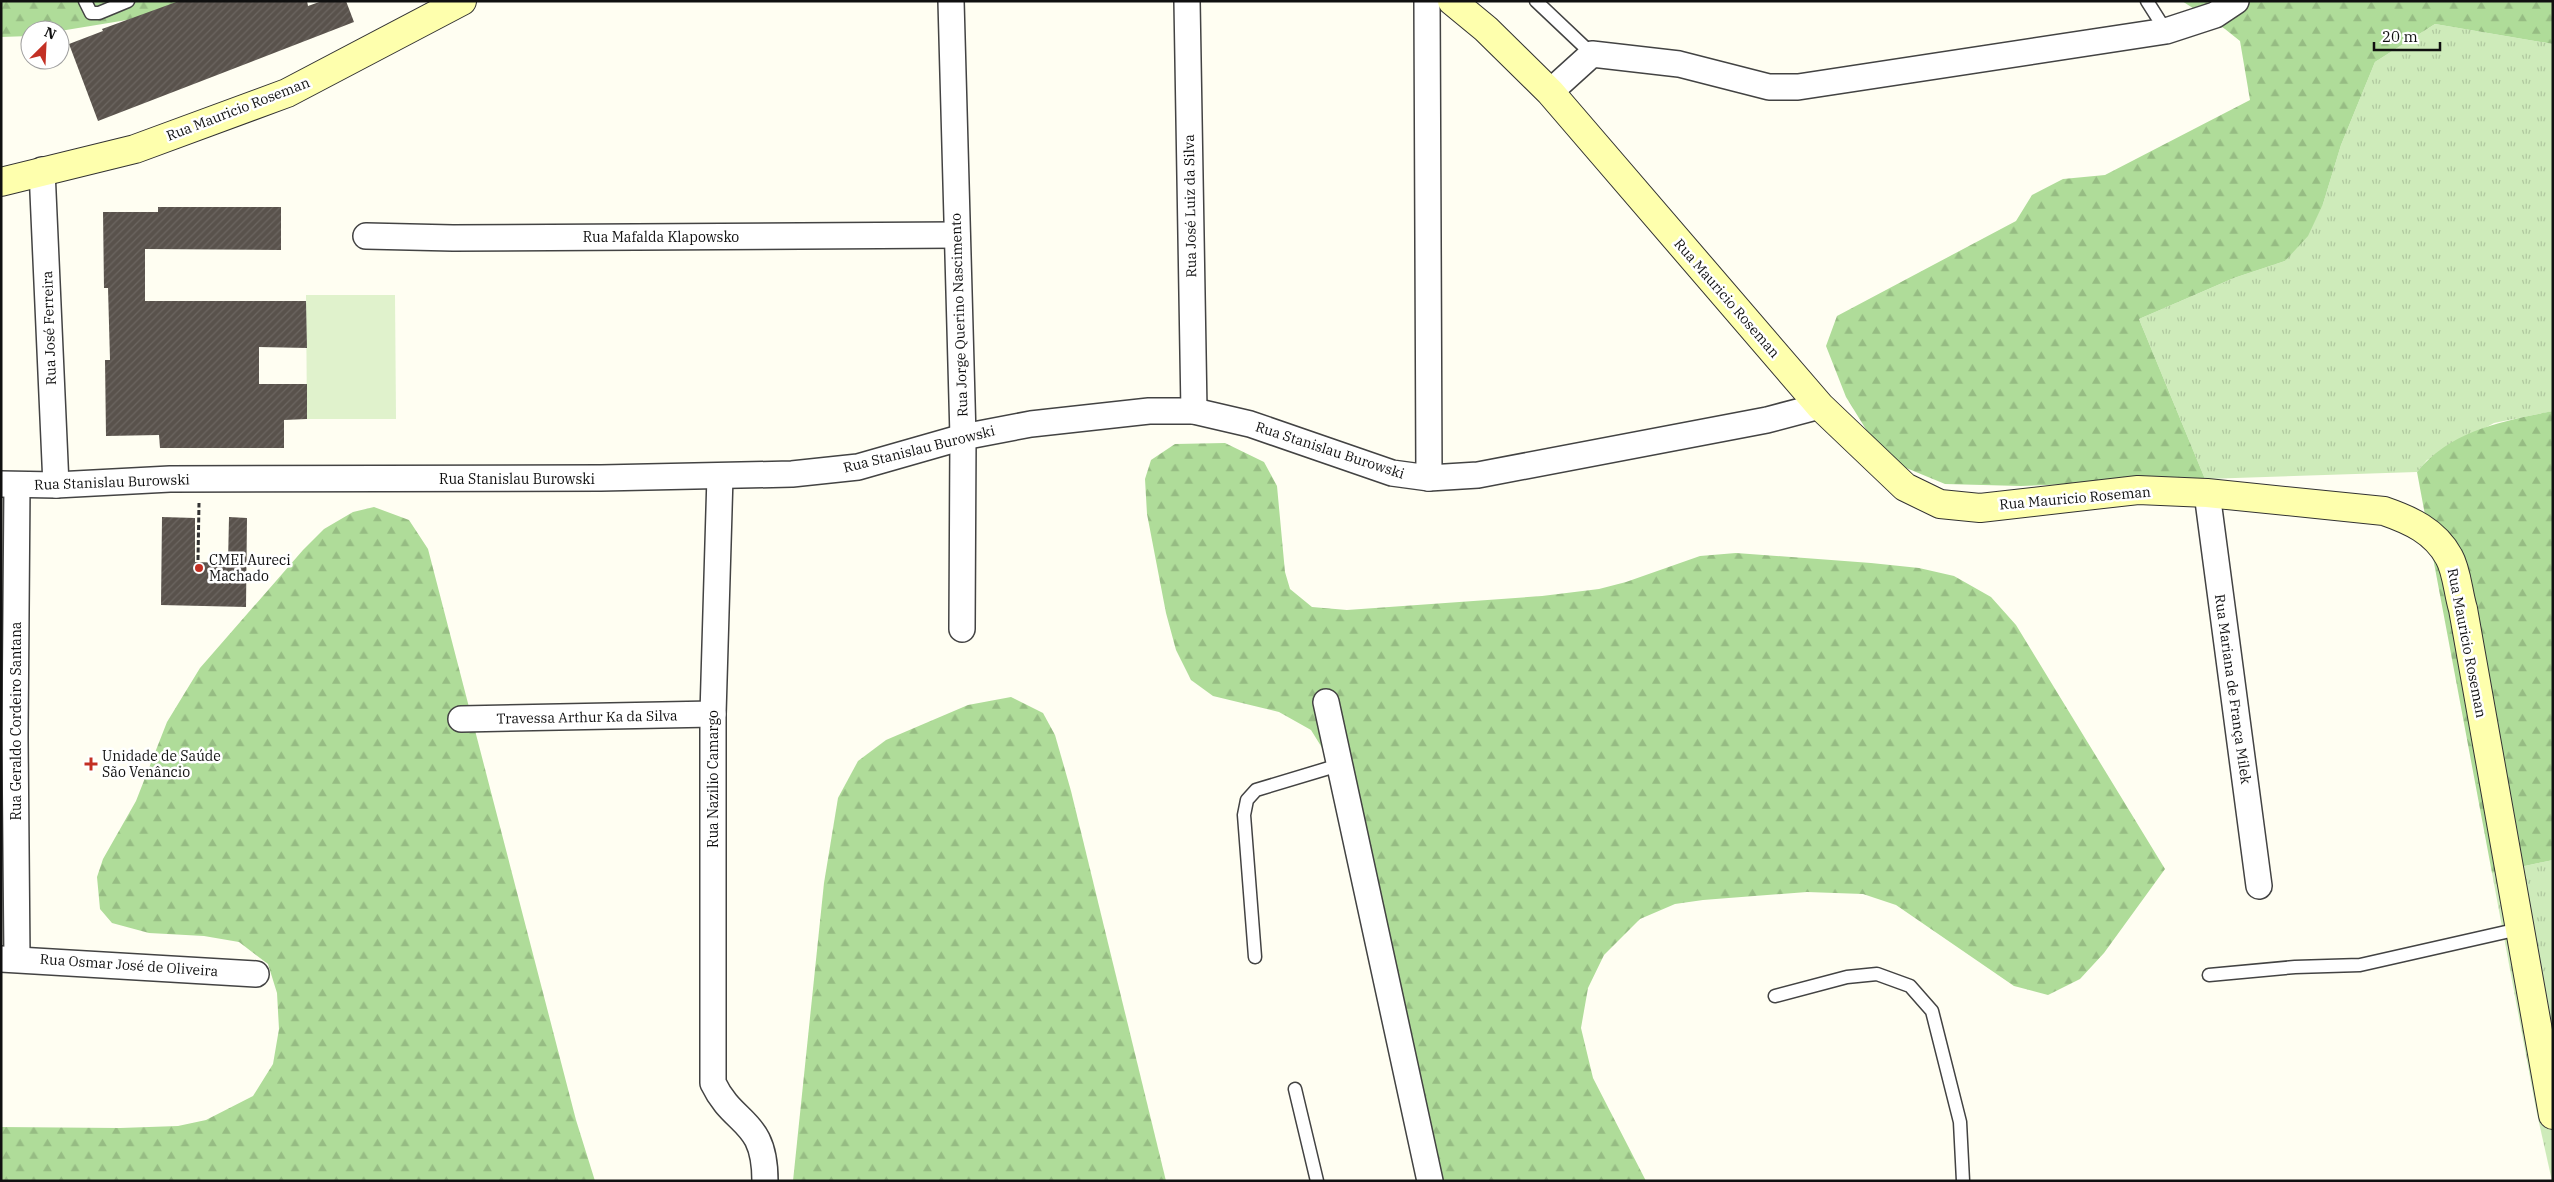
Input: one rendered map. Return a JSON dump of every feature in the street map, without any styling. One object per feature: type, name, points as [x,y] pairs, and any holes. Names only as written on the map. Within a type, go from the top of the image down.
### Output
[{"type":"main road","name":"Rua Mauricio Roseman","points":[[1,182],[42,170],[135,149],[287,94],[462,1]]},
{"type":"main road","name":"Rua Mauricio Roseman","points":[[1452,1],[1486,29],[1550,92],[1820,406],[1905,487],[1940,504],[1980,508],[2138,490],[2207,493],[2384,511],[2410,520],[2430,533],[2449,557],[2463,609],[2553,1115]]},
{"type":"street","name":"Rua Jorge Querino Nascimento","points":[[951,1],[956,235],[964,437],[962,630]]},
{"type":"street","name":"Rua José Luiz da Silva","points":[[1187,1],[1194,411]]},
{"type":"street","points":[[1426,1],[1429,478]]},
{"type":"street","points":[[1550,92],[1592,54],[1679,64],[1769,87],[1798,87],[2166,31],[2215,15],[2236,1]]},
{"type":"street","name":"Rua José Ferreira","points":[[42,170],[56,485]]},
{"type":"street","name":"Rua Mafalda Klapowsko","points":[[366,236],[453,238],[956,235]]},
{"type":"street","name":"Rua Stanislau Burowski","points":[[9,484],[56,485],[199,479],[792,474],[858,467],[964,437],[1030,424],[1149,411],[1194,411],[1250,424],[1392,473],[1429,478],[1478,475],[1767,420],[1820,406]]},
{"type":"street","name":"Rua Nazilio Camargo","points":[[720,476],[713,714],[714,1083],[720,1097],[753,1130],[761,1145],[765,1181]]},
{"type":"street","name":"Rua Geraldo Cordeiro Santana","points":[[9,484],[9,958]]},
{"type":"street","name":"Rua Mariana de França Milek","points":[[2207,493],[2259,886]]},
{"type":"street","points":[[1326,702],[1430,1181]]},
{"type":"street","name":"Travessa Arthur Ka da Silva","points":[[461,719],[713,714]]},
{"type":"street","name":"Rua Osmar José de Oliveira","points":[[9,958],[256,974]]},
{"type":"lane","points":[[85,1],[91,12],[100,13],[128,1]]},
{"type":"lane","points":[[1536,1],[1592,54]]},
{"type":"lane","points":[[2147,1],[2166,31]]},
{"type":"lane","points":[[1255,957],[1244,815],[1247,800],[1256,790],[1339,765]]},
{"type":"lane","points":[[2209,975],[2295,967],[2360,966],[2519,929]]},
{"type":"lane","points":[[1775,996],[1847,977],[1877,974],[1910,986],[1932,1011],[1960,1122],[1962,1181]]},
{"type":"lane","points":[[1295,1089],[1317,1181]]},
{"type":"path","points":[[198,560],[199,479]]},
{"type":"green space","points":[[1,1],[188,1],[139,18],[70,29],[70,20],[20,20],[20,36],[1,37]]},
{"type":"green space","points":[[2182,1],[2553,1],[2553,44],[2435,24],[2375,62],[2341,145],[2323,204],[2308,236],[2285,261],[2234,278],[2139,319],[2205,479],[2021,486],[1945,484],[1899,465],[1867,431],[1846,397],[1826,346],[1837,316],[2016,221],[2032,195],[2063,179],[2105,175],[2250,100],[2240,41]]},
{"type":"green space","points":[[2435,24],[2553,44],[2553,411],[2494,423],[2427,460],[2417,472],[2205,479],[2139,319],[2234,278],[2285,261],[2323,204],[2341,145],[2375,62]]},
{"type":"green space","points":[[306,295],[395,295],[396,419],[307,419]]},
{"type":"green space","points":[[2553,411],[2553,860],[2492,873],[2417,472],[2446,446],[2462,437],[2497,424]]},
{"type":"green space","points":[[1225,443],[1264,462],[1277,486],[1285,572],[1290,589],[1312,607],[1347,610],[1542,596],[1599,589],[1626,582],[1700,556],[1736,553],[1919,568],[1954,576],[1991,597],[2016,625],[2165,869],[2104,953],[2080,979],[2048,995],[2014,986],[1896,905],[1863,894],[1807,892],[1703,900],[1675,904],[1640,919],[1604,955],[1588,988],[1581,1028],[1593,1078],[1646,1181],[1437,1181],[1324,751],[1311,730],[1279,712],[1213,696],[1191,680],[1176,650],[1166,613],[1147,514],[1145,479],[1151,460],[1175,444]]},
{"type":"green space","points":[[374,507],[409,520],[428,549],[576,1120],[595,1181],[1,1181],[1,1127],[120,1128],[178,1126],[206,1120],[253,1096],[273,1064],[279,1029],[277,993],[268,964],[239,942],[204,936],[149,933],[112,923],[100,909],[97,877],[103,859],[136,801],[167,722],[200,668],[303,550],[324,529],[353,512]]},
{"type":"green space","points":[[1011,697],[1043,713],[1055,735],[1071,791],[1166,1181],[793,1181],[824,883],[838,798],[858,761],[886,740],[968,705]]},
{"type":"green space","points":[[2553,860],[2552,1181],[2536,1109],[2492,873]]},
{"type":"building","points":[[179,1],[307,1],[308,6],[322,1],[346,1],[354,22],[98,121],[70,44],[103,31],[102,29]]},
{"type":"building","points":[[158,207],[281,207],[281,250],[145,249],[145,301],[306,301],[307,348],[259,347],[259,384],[307,384],[307,419],[284,420],[284,448],[160,448],[159,435],[106,436],[105,360],[110,360],[108,288],[104,288],[103,212],[158,212]]},
{"type":"building","points":[[162,517],[195,518],[195,562],[228,563],[229,517],[247,518],[246,607],[161,605]]},
{"type":"place","name":"CMEI Aureci Machado","points":[[199,568]]},
{"type":"place","name":"Unidade de Saúde São Venâncio","points":[[91,764]]}]
